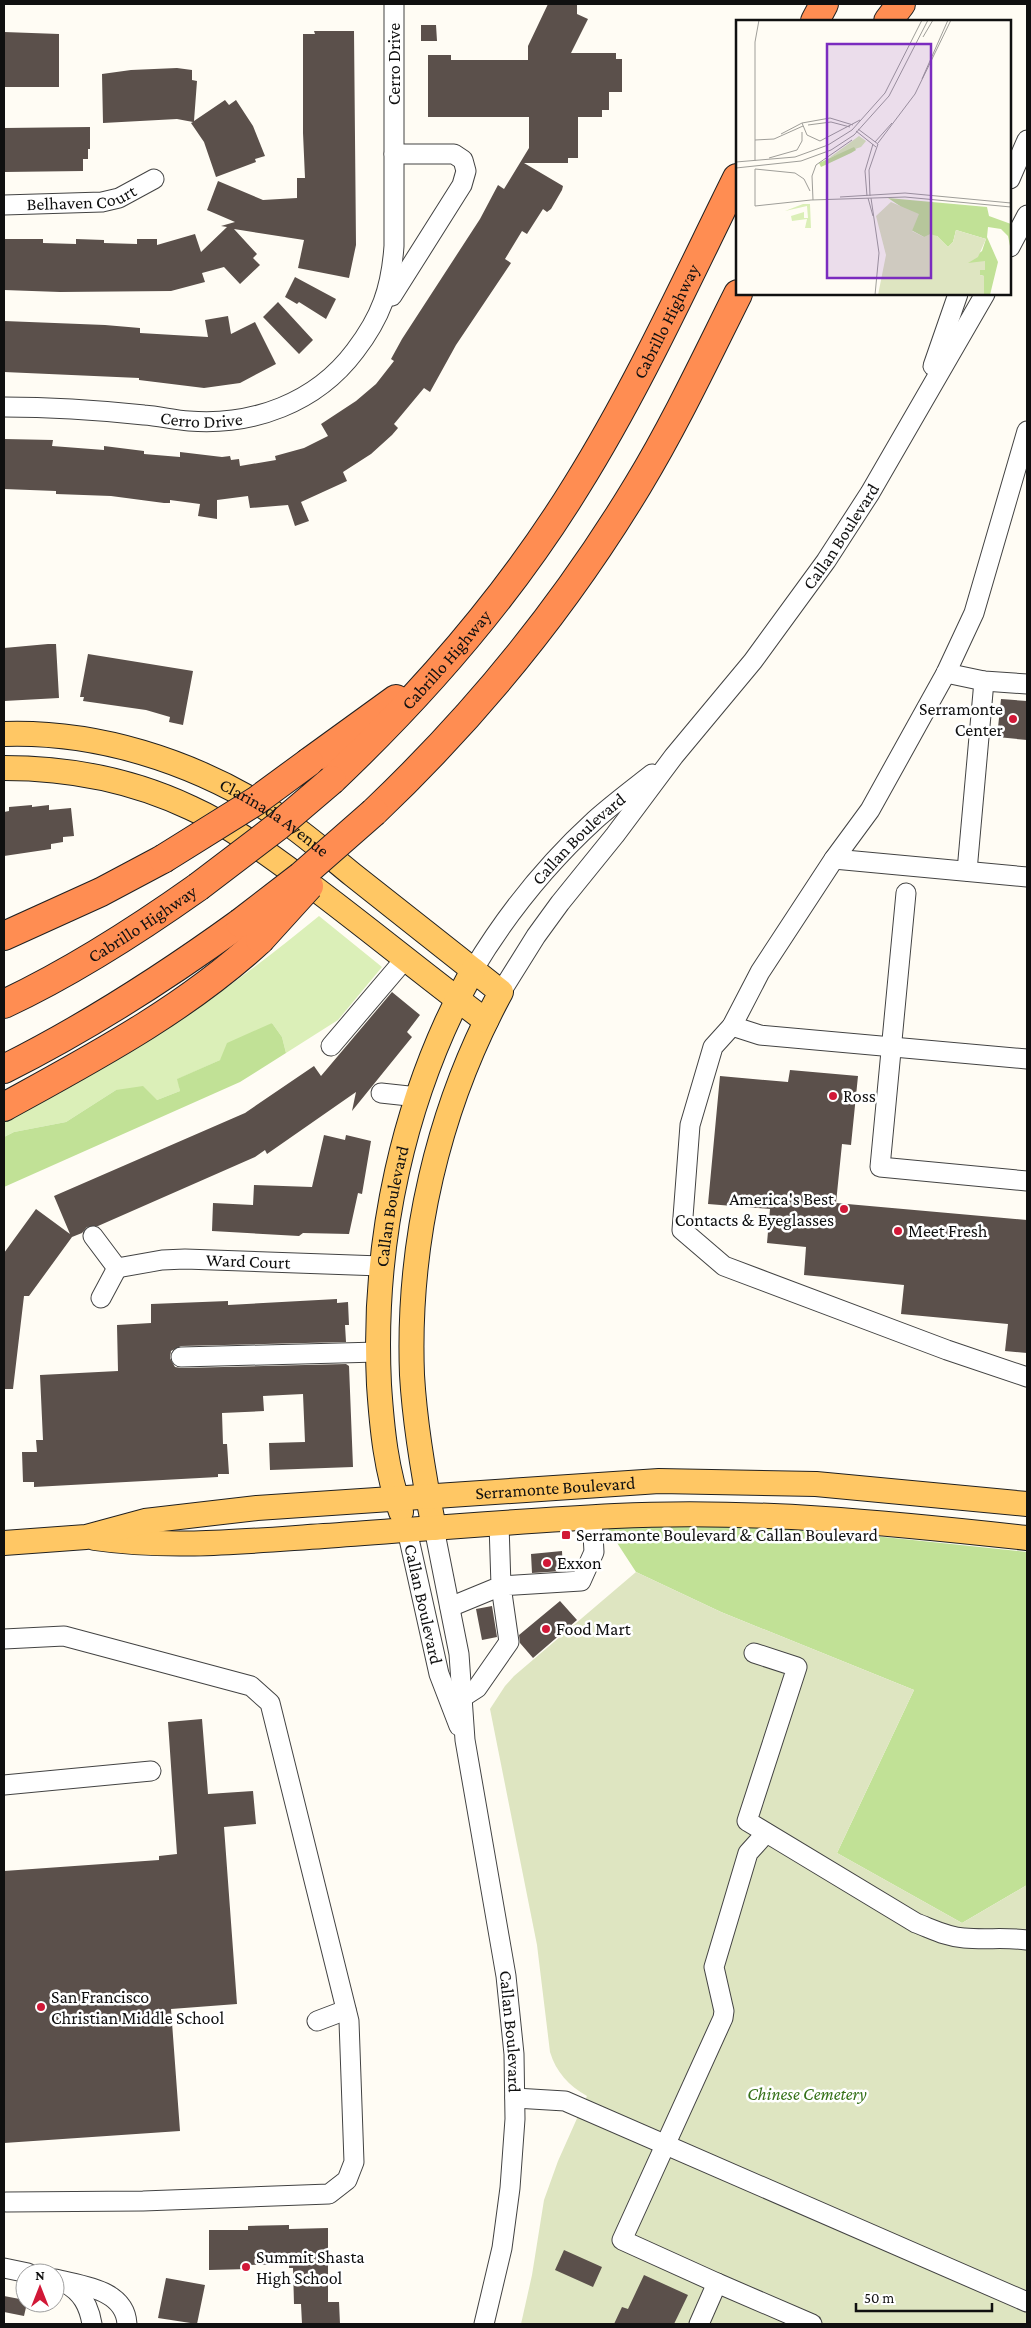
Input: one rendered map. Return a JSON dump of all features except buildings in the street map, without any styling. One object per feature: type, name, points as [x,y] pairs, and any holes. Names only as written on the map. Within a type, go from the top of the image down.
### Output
[{"type":"highway","points":[[804,20],[810,4]]},
{"type":"highway","points":[[816,20],[824,4]]},
{"type":"highway","points":[[875,20],[883,4]]},
{"type":"highway","points":[[889,20],[901,4]]},
{"type":"highway","name":"Cabrillo Highway","points":[[4,1004],[79,964],[198,888],[278,826],[332,780],[384,729],[437,672],[511,582],[576,486],[634,384],[736,180]]},
{"type":"highway","points":[[4,1107],[112,1046],[175,1007],[215,979],[250,931],[301,876],[374,812],[476,707],[527,646],[574,583],[619,517],[659,450],[737,295]]},
{"type":"highway","points":[[4,936],[101,892],[163,859],[256,801],[374,714],[437,672]]},
{"type":"highway","points":[[4,1069],[108,1013],[175,970],[250,931]]},
{"type":"main road","name":"Clarinada Avenue","points":[[4,734],[68,737],[107,744],[165,760],[220,783],[270,811],[292,827],[502,992]]},
{"type":"main road","name":"Clarinada Avenue","points":[[4,768],[58,771],[98,777],[154,793],[217,821],[284,866],[486,1021]]},
{"type":"main road","name":"Callan Boulevard","points":[[407,1530],[396,1498],[383,1437],[378,1352],[381,1266],[393,1189],[418,1097],[457,1000],[473,970]]},
{"type":"main road","name":"Callan Boulevard","points":[[434,1528],[415,1415],[412,1374],[414,1289],[418,1250],[430,1184],[444,1129],[464,1070],[486,1021],[502,992]]},
{"type":"main road","name":"Serramonte Boulevard","points":[[4,1543],[86,1537],[145,1522],[215,1512],[619,1482],[737,1481],[856,1486],[1027,1504]]},
{"type":"main road","name":"Serramonte Boulevard","points":[[86,1537],[146,1544],[227,1542],[592,1518],[693,1514],[815,1518],[1027,1538]]},
{"type":"street","name":"Cerro Drive","points":[[368,335],[392,278],[394,246],[394,4]]},
{"type":"street","points":[[1011,177],[1027,140]]},
{"type":"street","name":"Cerro Drive","points":[[4,407],[90,410],[188,421],[221,422],[255,417],[289,405],[318,388],[346,364],[368,335],[462,185],[466,170],[463,160],[454,154],[394,154]]},
{"type":"street","name":"Belhaven Court","points":[[4,205],[102,202],[120,198],[154,179]]},
{"type":"street","points":[[1011,246],[1027,215]]},
{"type":"street","name":"Callan Boulevard","points":[[921,402],[958,295]]},
{"type":"street","name":"Callan Boulevard","points":[[502,992],[551,914],[674,756],[753,660],[821,568],[870,492],[983,295]]},
{"type":"street","points":[[1027,431],[974,613],[946,673],[870,810],[834,859],[760,972],[732,1026],[714,1047],[690,1125],[682,1230],[724,1266],[946,1350],[1027,1377]]},
{"type":"street","points":[[946,673],[984,681],[1027,684]]},
{"type":"street","points":[[967,871],[984,681]]},
{"type":"street","name":"Callan Boulevard","points":[[473,970],[520,902],[573,841],[596,819],[674,756]]},
{"type":"street","points":[[834,859],[1027,877]]},
{"type":"street","points":[[906,893],[880,1167],[1027,1181]]},
{"type":"street","points":[[330,1046],[405,958]]},
{"type":"street","points":[[732,1026],[760,1035],[1027,1059]]},
{"type":"street","points":[[380,1093],[418,1097]]},
{"type":"street","points":[[93,1236],[117,1268],[101,1298]]},
{"type":"street","name":"Ward Court","points":[[117,1268],[162,1260],[185,1259],[381,1266]]},
{"type":"street","points":[[181,1357],[378,1352]]},
{"type":"street","points":[[450,1607],[501,1586],[581,1581],[594,1552],[592,1518]]},
{"type":"street","points":[[463,1697],[477,1688],[509,1642],[501,1586],[499,1524]]},
{"type":"street","name":"Callan Boulevard","points":[[434,1528],[460,1661],[465,1740],[506,1976],[513,2036],[515,2098],[508,2208],[484,2324]]},
{"type":"street","name":"Callan Boulevard","points":[[407,1530],[439,1674],[465,1740]]},
{"type":"street","points":[[4,1639],[64,1636],[251,1686],[270,1703],[346,2010],[349,2031],[354,2162],[347,2180],[329,2194],[143,2201],[6,2202]]},
{"type":"street","points":[[754,1653],[797,1667],[747,1821],[916,1923],[946,1935],[965,1938],[1005,1937],[1027,1940]]},
{"type":"street","points":[[4,1785],[151,1771]]},
{"type":"street","points":[[766,1833],[748,1853],[714,1967],[724,2010],[723,2018],[622,2240],[812,2324]]},
{"type":"street","points":[[318,2021],[346,2010]]},
{"type":"street","points":[[515,2098],[565,2101],[1027,2302]]},
{"type":"street","points":[[65,2282],[100,2291],[114,2298],[124,2310],[127,2324]]},
{"type":"street","points":[[699,2324],[717,2283]]},
{"type":"street","points":[[65,2284],[76,2290],[82,2297],[90,2313],[92,2324]]},
{"type":"green space","points":[[319,916],[382,967],[338,1020],[286,1053],[282,1037],[272,1023],[220,1060],[178,1079],[180,1091],[157,1100],[116,1090],[66,1122],[14,1132],[4,1137],[4,1121],[109,1063],[175,1023],[248,972]]},
{"type":"green space","points":[[272,1023],[282,1037],[286,1053],[240,1082],[4,1187],[4,1137],[14,1132],[66,1122],[116,1090],[143,1086],[157,1100],[180,1091],[177,1079],[220,1060],[227,1043]]},
{"type":"green space","points":[[654,1525],[807,1529],[1027,1552],[1027,1885],[962,1923],[837,1853],[914,1690],[721,1612],[636,1572],[608,1529]]},
{"type":"green space","name":"Chinese Cemetery","points":[[636,1572],[721,1612],[914,1690],[837,1853],[962,1923],[1027,1885],[1027,2324],[521,2324],[532,2275],[544,2200],[558,2161],[587,2096],[574,2088],[564,2078],[550,2052],[537,1945],[490,1709],[514,1676]]},
{"type":"place","name":"Serramonte Center","points":[[1013,719]]},
{"type":"place","name":"Ross","points":[[833,1096]]},
{"type":"place","name":"America's Best Contacts & Eyeglasses","points":[[844,1209]]},
{"type":"place","name":"Meet Fresh","points":[[898,1231]]},
{"type":"place","name":"Serramonte Boulevard & Callan Boulevard","points":[[566,1535]]},
{"type":"place","name":"Exxon","points":[[547,1563]]},
{"type":"place","name":"Food Mart","points":[[546,1629]]},
{"type":"place","name":"San Francisco Christian Middle School","points":[[41,2007]]},
{"type":"place","name":"Summit Shasta High School","points":[[246,2267]]}]
